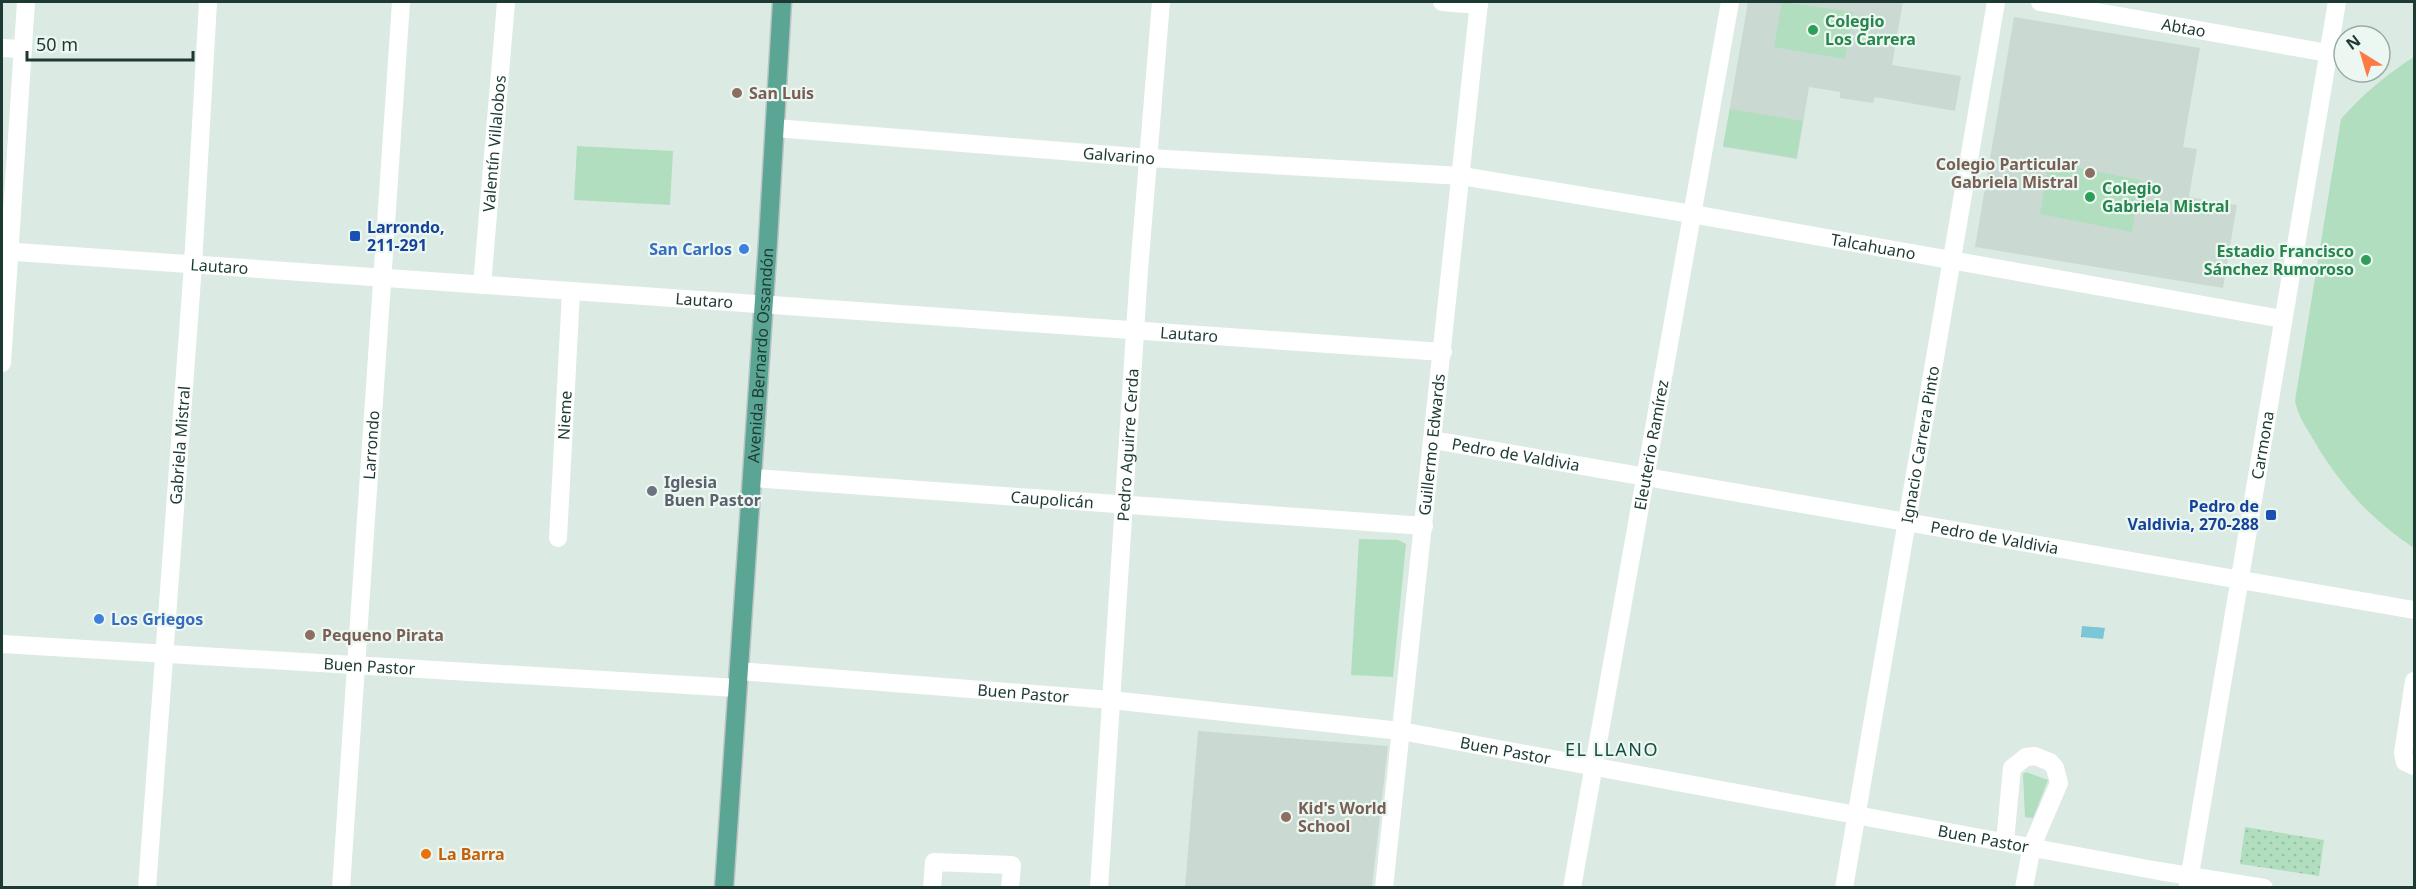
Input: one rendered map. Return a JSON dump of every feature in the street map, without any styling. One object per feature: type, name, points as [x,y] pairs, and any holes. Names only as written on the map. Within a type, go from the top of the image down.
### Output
[{"type":"main road","name":"Avenida Bernardo Ossandón","points":[[724,888],[753,478],[782,2]]},
{"type":"street","points":[[2,363],[6,252],[26,2]]},
{"type":"street","name":"Gabriela Mistral","points":[[147,888],[194,265],[208,2]]},
{"type":"street","name":"Larrondo","points":[[341,888],[401,2]]},
{"type":"street","name":"Valentín Villalobos","points":[[482,285],[506,2]]},
{"type":"street","name":"Pedro Aguirre Cerda","points":[[1099,888],[1135,331],[1161,2]]},
{"type":"street","points":[[1442,2],[1479,3]]},
{"type":"street","name":"Eleuterio Ramírez","points":[[1572,888],[1730,2]]},
{"type":"street","name":"Ignacio Carrera Pinto","points":[[1844,888],[1996,2]]},
{"type":"street","name":"Abtao","points":[[2040,2],[2328,53]]},
{"type":"street","name":"Carmona","points":[[2189,882],[2337,2]]},
{"type":"street","name":"Guillermo Edwards","points":[[1384,888],[1479,3]]},
{"type":"street","points":[[2,48],[23,49]]},
{"type":"street","name":"Galvarino","points":[[775,128],[1149,158],[1462,176]]},
{"type":"street","name":"Talcahuano","points":[[1462,176],[1952,259],[2282,319]]},
{"type":"street","name":"Lautaro","points":[[6,252],[1443,352]]},
{"type":"street","name":"Nieme","points":[[558,538],[571,292]]},
{"type":"street","name":"Pedro de Valdivia","points":[[1433,440],[1646,475],[1907,523],[2415,610]]},
{"type":"street","name":"Caupolicán","points":[[753,478],[1424,526]]},
{"type":"street","name":"Buen Pastor","points":[[2,644],[165,652],[357,666],[738,680],[1111,700],[1401,730],[2032,846],[2189,882],[2264,888]]},
{"type":"street","points":[[2415,681],[2403,753],[2405,762],[2415,766]]},
{"type":"street","points":[[2005,841],[2012,768],[2026,757],[2043,758],[2055,768],[2059,783],[2032,846],[2025,888]]},
{"type":"street","points":[[932,888],[934,862],[1012,865],[1016,887]]},
{"type":"shaded area","name":"Colegio Los Carrera","points":[[1748,2],[1903,2],[1892,65],[1961,76],[1955,111],[1875,97],[1873,103],[1840,98],[1840,92],[1809,87],[1797,159],[1723,147]]},
{"type":"shaded area","name":"Colegio Particular Gabriela Mistral","points":[[2014,17],[2200,48],[2183,147],[2197,149],[2189,197],[2237,205],[2223,288],[1975,247]]},
{"type":"shaded area","name":"Kid's World School","points":[[1198,731],[1388,746],[1372,887],[1185,887]]},
{"type":"green space","name":"Colegio Los Carrera","points":[[1782,2],[1853,12],[1845,59],[1774,47]]},
{"type":"green space","name":"Estadio Francisco Sánchez Rumoroso","points":[[2414,57],[2414,548],[2370,513],[2345,486],[2305,426],[2295,401],[2341,119],[2376,84],[2392,84],[2394,70]]},
{"type":"green space","points":[[1730,109],[1803,121],[1796,158],[1723,146]]},
{"type":"green space","points":[[577,146],[673,151],[670,205],[574,200]]},
{"type":"green space","name":"Colegio Gabriela Mistral","points":[[2049,162],[2140,180],[2132,232],[2040,214]]},
{"type":"green space","points":[[1359,539],[1398,540],[1406,544],[1393,677],[1351,675]]},
{"type":"green space","points":[[2026,772],[2048,780],[2033,818],[2025,817],[2023,774]]},
{"type":"green space","points":[[2245,827],[2324,840],[2319,876],[2240,864]]},
{"type":"water","points":[[2082,626],[2105,628],[2103,639],[2081,637]]},
{"type":"place","name":"Colegio Los Carrera","points":[[1813,30]]},
{"type":"place","name":"San Luis","points":[[737,93]]},
{"type":"place","name":"Colegio Particular Gabriela Mistral","points":[[2090,173]]},
{"type":"place","name":"Colegio Gabriela Mistral","points":[[2090,197]]},
{"type":"place","name":"Larrondo, 211-291","points":[[355,236]]},
{"type":"place","name":"San Carlos","points":[[744,249]]},
{"type":"place","name":"Estadio Francisco Sánchez Rumoroso","points":[[2366,260]]},
{"type":"place","name":"Iglesia Buen Pastor","points":[[652,491]]},
{"type":"place","name":"Pedro de Valdivia, 270-288","points":[[2271,515]]},
{"type":"place","name":"Los Griegos","points":[[99,619]]},
{"type":"place","name":"Pequeno Pirata","points":[[310,635]]},
{"type":"place","name":"Kid's World School","points":[[1286,817]]},
{"type":"place","name":"La Barra","points":[[426,854]]},
{"type":"district","name":"EL LLANO","points":[[1612,750]]}]
